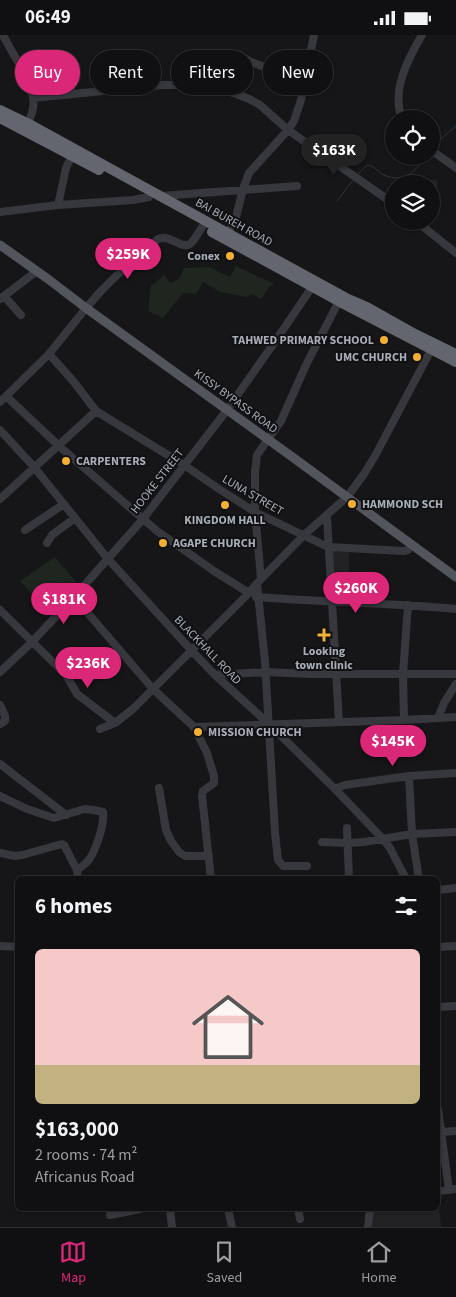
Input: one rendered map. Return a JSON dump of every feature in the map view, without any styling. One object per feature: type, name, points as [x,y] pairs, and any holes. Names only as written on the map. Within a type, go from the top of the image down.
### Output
[{"type":"highway","name":"BAI BUREH ROAD","points":[[0,111],[73,153],[161,196],[226,236],[456,354]]},
{"type":"highway","points":[[0,118],[26,127]]},
{"type":"highway","points":[[73,153],[203,227],[226,236],[312,287],[456,362]]},
{"type":"main road","name":"KISSY BYPASS ROAD","points":[[0,245],[85,309],[348,497],[456,577]]},
{"type":"street","points":[[4,35],[26,78],[33,98],[33,108],[26,127]]},
{"type":"street","points":[[310,50],[314,35]]},
{"type":"street","points":[[400,110],[399,101],[405,67],[422,35]]},
{"type":"street","points":[[33,98],[162,85],[184,85],[234,93],[260,105],[288,131],[385,198]]},
{"type":"street","points":[[226,236],[239,209],[249,173],[288,131],[298,110],[301,95]]},
{"type":"street","points":[[58,205],[66,168],[73,153]]},
{"type":"street","points":[[440,156],[456,168]]},
{"type":"street","points":[[161,196],[297,186]]},
{"type":"street","points":[[0,212],[149,197]]},
{"type":"street","points":[[203,227],[187,245],[166,237],[158,239],[116,276],[85,309],[49,355],[3,399],[143,519],[248,595],[456,609]]},
{"type":"street","points":[[427,230],[456,253]]},
{"type":"street","points":[[20,315],[2,298],[37,271]]},
{"type":"street","name":"HOOKE STREET","points":[[0,672],[74,597],[143,519],[227,410],[312,287]]},
{"type":"street","points":[[307,866],[284,866],[278,860],[266,672],[259,597],[255,512],[256,462],[257,455],[282,421],[306,365],[339,301]]},
{"type":"street","points":[[100,729],[115,723],[133,709],[248,595],[259,581],[304,535],[348,497],[375,456],[431,350]]},
{"type":"street","points":[[0,499],[96,411],[74,382],[49,355]]},
{"type":"street","name":"LUNA STREET","points":[[96,411],[184,465],[255,512],[328,547],[404,551],[408,550],[412,545]]},
{"type":"street","name":"BLACKHALL ROAD","points":[[0,430],[34,467],[108,559],[192,651],[336,789],[382,838],[390,848],[404,876]]},
{"type":"street","points":[[25,530],[64,504]]},
{"type":"street","points":[[326,517],[339,721]]},
{"type":"street","points":[[47,543],[52,535],[75,518]]},
{"type":"street","points":[[74,597],[153,689],[194,727],[207,753],[214,776],[214,783],[203,791],[202,796],[212,876]]},
{"type":"street","points":[[404,720],[403,674],[408,605]]},
{"type":"street","points":[[0,610],[66,675],[77,694],[115,723]]},
{"type":"street","points":[[215,675],[266,672],[456,674]]},
{"type":"street","points":[[438,718],[444,703],[456,684]]},
{"type":"street","points":[[0,705],[5,721],[0,724]]},
{"type":"street","points":[[194,727],[456,717]]},
{"type":"street","points":[[0,764],[66,815]]},
{"type":"street","points":[[336,789],[345,785],[409,776],[456,773]]},
{"type":"street","points":[[409,776],[412,834],[419,876]]},
{"type":"street","points":[[159,788],[166,830],[175,846],[185,856],[209,856]]},
{"type":"street","points":[[0,797],[51,818],[57,818],[85,809],[102,811],[104,814],[102,824],[94,849],[89,860],[77,870]]},
{"type":"street","points":[[346,828],[349,876]]},
{"type":"street","points":[[322,842],[364,842],[412,834],[456,832]]},
{"type":"street","points":[[0,853],[16,856],[62,844],[77,870],[78,876]]},
{"type":"street","points":[[440,890],[456,888]]},
{"type":"street","points":[[0,946],[15,947]]},
{"type":"street","points":[[440,947],[456,946]]},
{"type":"street","points":[[440,1007],[456,1006]]},
{"type":"street","points":[[440,1120],[452,1190]]},
{"type":"street","points":[[442,1132],[456,1131]]},
{"type":"street","points":[[110,1215],[130,1211]]},
{"type":"street","points":[[170,1211],[172,1227]]},
{"type":"street","points":[[228,1211],[232,1227]]},
{"type":"street","points":[[298,1211],[300,1219]]},
{"type":"street","points":[[368,1227],[370,1211]]},
{"type":"shaded area","points":[[236,266],[274,284],[269,287],[261,299],[252,294],[247,297],[220,292],[203,282],[196,294],[183,293],[163,318],[148,311],[151,286],[164,275],[170,283],[179,279],[184,268],[209,267],[230,277]]},
{"type":"shaded area","points":[[331,552],[349,552],[349,579],[332,578]]},
{"type":"shaded area","points":[[55,557],[81,588],[53,616],[20,581]]},
{"type":"shaded area","points":[[372,1211],[440,1211],[441,1227],[373,1227]]},
{"type":"waterway","points":[[440,140],[456,126]]},
{"type":"waterway","points":[[357,175],[367,165],[384,175],[398,178],[409,175],[420,165]]},
{"type":"waterway","points":[[337,201],[353,180]]},
{"type":"place","name":"Conex","points":[[230,256]]},
{"type":"place","name":"TAHWED PRIMARY SCHOOL","points":[[384,340]]},
{"type":"place","name":"UMC CHURCH","points":[[417,357]]},
{"type":"place","name":"CARPENTERS","points":[[66,461]]},
{"type":"place","name":"HAMMOND SCH","points":[[352,504]]},
{"type":"place","name":"KINGDOM HALL","points":[[225,505]]},
{"type":"place","name":"AGAPE CHURCH","points":[[163,543]]},
{"type":"place","name":"Looking town clinic","points":[[324,635]]},
{"type":"place","name":"MISSION CHURCH","points":[[198,732]]}]
